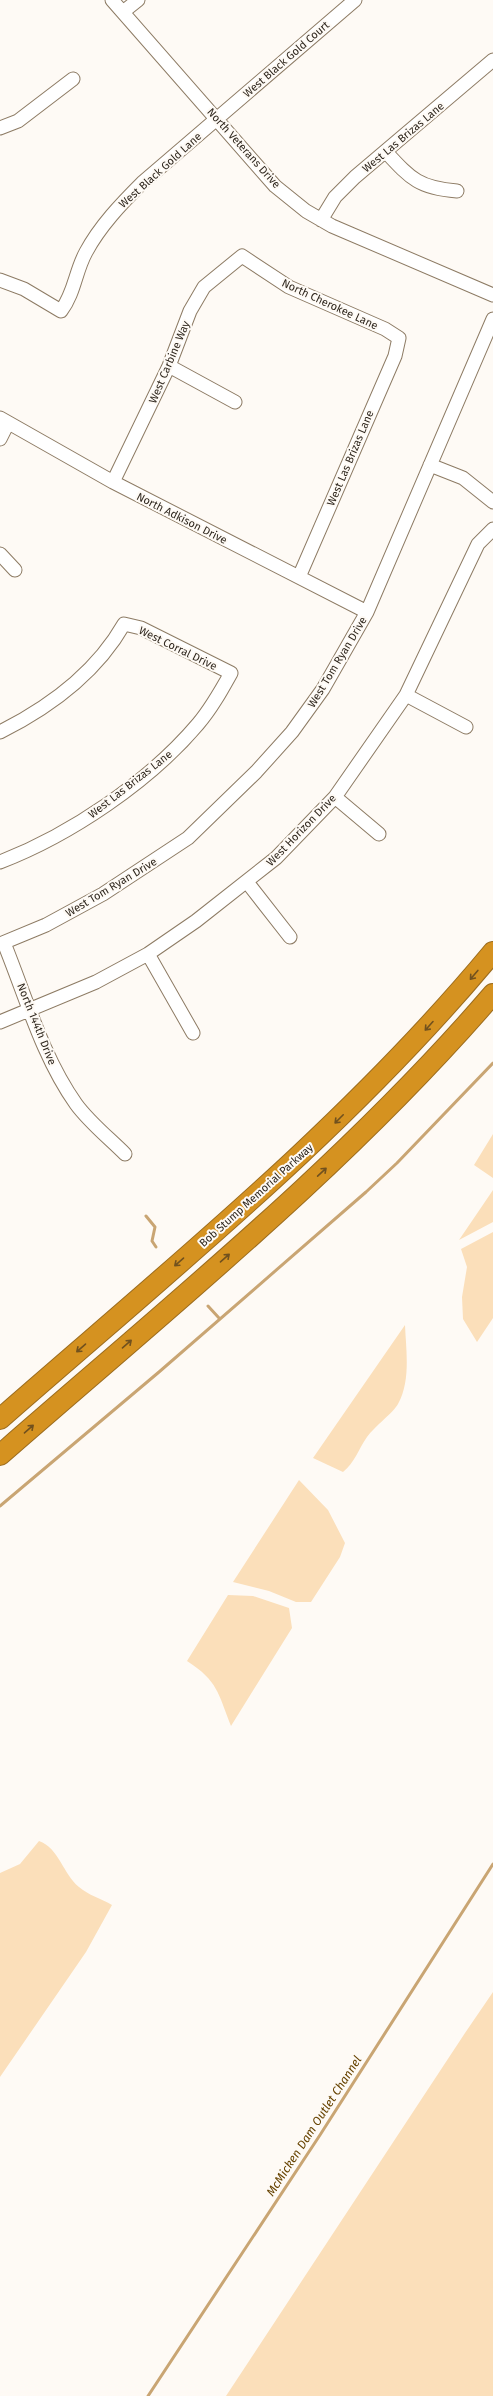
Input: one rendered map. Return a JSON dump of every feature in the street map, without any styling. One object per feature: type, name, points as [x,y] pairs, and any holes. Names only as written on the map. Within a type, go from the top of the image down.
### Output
[{"type":"highway","name":"Bob Stump Memorial Parkway","points":[[0,1419],[325,1132],[427,1029],[493,952]]},
{"type":"highway","points":[[0,1455],[331,1164],[410,1086],[493,994]]},
{"type":"street","name":"North Veterans Drive","points":[[112,0],[218,119],[275,186],[306,211],[321,220],[493,295]]},
{"type":"street","points":[[123,12],[138,0]]},
{"type":"street","name":"West Black Gold Court","points":[[218,119],[355,0]]},
{"type":"street","name":"West Las Brizas Lane","points":[[321,220],[335,197],[355,177],[493,60]]},
{"type":"street","points":[[0,128],[18,121],[73,79]]},
{"type":"street","name":"West Black Gold Lane","points":[[0,280],[24,289],[61,311],[70,299],[85,253],[110,215],[142,183],[218,119]]},
{"type":"street","points":[[386,152],[401,168],[425,186],[457,191]]},
{"type":"street","name":"North Cherokee Lane","points":[[242,256],[289,287],[385,329],[399,338]]},
{"type":"street","name":"West Carbine Way","points":[[113,482],[169,366],[190,311],[204,286],[242,256]]},
{"type":"street","name":"West Tom Ryan Drive","points":[[2,944],[46,925],[103,894],[188,838],[256,772],[292,732],[323,689],[367,612],[493,319]]},
{"type":"street","name":"West Las Brizas Lane","points":[[299,577],[395,356],[399,338]]},
{"type":"street","points":[[169,366],[235,402]]},
{"type":"street","points":[[0,439],[4,420]]},
{"type":"street","name":"North Adkison Drive","points":[[4,420],[113,482],[367,612]]},
{"type":"street","points":[[430,465],[463,478],[493,502]]},
{"type":"street","name":"West Horizon Drive","points":[[0,1022],[96,982],[148,954],[247,882],[276,858],[335,797],[406,695],[478,544],[493,529]]},
{"type":"street","points":[[0,554],[15,570]]},
{"type":"street","name":"West Corral Drive","points":[[0,732],[50,704],[81,679],[112,647],[124,624],[141,628],[231,673]]},
{"type":"street","name":"West Las Brizas Lane","points":[[0,862],[32,850],[85,820],[125,791],[173,750],[198,724],[218,697],[231,673]]},
{"type":"street","points":[[406,695],[466,727]]},
{"type":"street","points":[[335,797],[379,834]]},
{"type":"street","points":[[247,882],[290,937]]},
{"type":"street","name":"North 144th Drive","points":[[2,944],[31,1010],[46,1051],[62,1082],[77,1105],[125,1154]]},
{"type":"street","points":[[148,954],[193,1033]]},
{"type":"shaded area","points":[[493,1134],[493,1178],[474,1165]]},
{"type":"shaded area","points":[[493,1190],[493,1222],[459,1240]]},
{"type":"shaded area","points":[[493,1232],[493,1318],[477,1342],[463,1319],[462,1297],[467,1267],[461,1249]]},
{"type":"shaded area","points":[[405,1325],[407,1365],[405,1385],[396,1408],[370,1433],[353,1460],[343,1472],[313,1458]]},
{"type":"shaded area","points":[[299,1480],[328,1510],[345,1543],[340,1557],[311,1602],[296,1602],[269,1591],[233,1582]]},
{"type":"shaded area","points":[[228,1595],[253,1596],[289,1608],[292,1628],[231,1726],[216,1689],[205,1675],[187,1661]]},
{"type":"shaded area","points":[[39,1841],[46,1844],[51,1849],[79,1887],[112,1905],[86,1952],[0,2077],[0,1873],[20,1864]]},
{"type":"shaded area","points":[[493,1992],[493,2396],[226,2396],[465,2033]]},
{"type":"waterway","points":[[0,1506],[159,1372],[366,1192],[397,1163],[493,1063]]},
{"type":"waterway","points":[[146,1216],[155,1227],[152,1241],[156,1247]]},
{"type":"waterway","points":[[208,1306],[219,1318]]},
{"type":"waterway","name":"McMicken Dam Outlet Channel","points":[[148,2396],[320,2135],[493,1864]]}]
